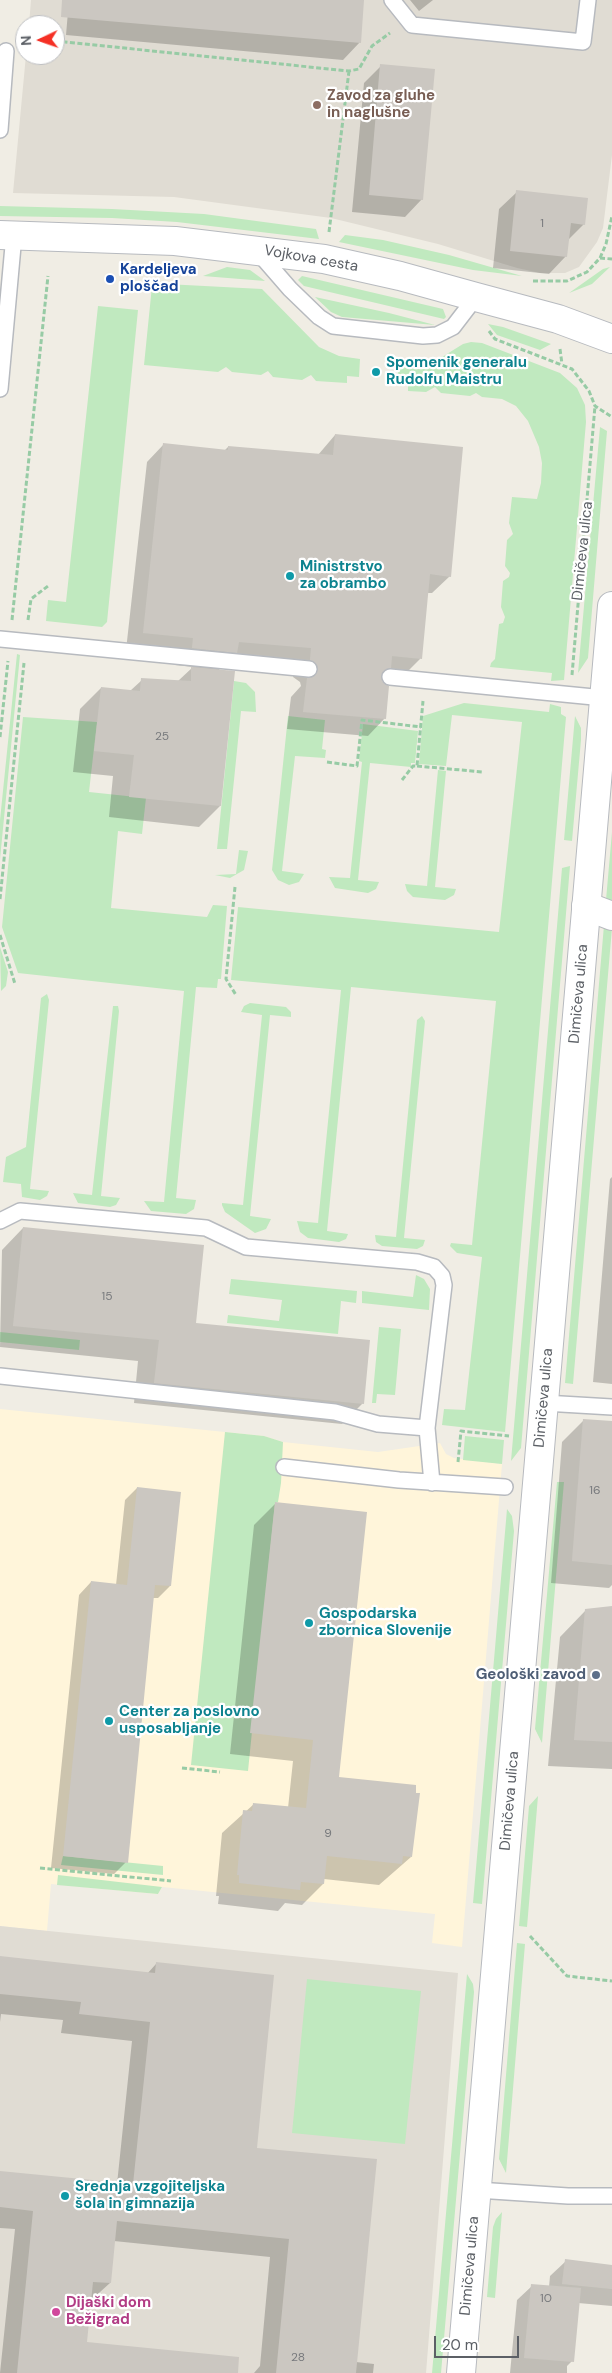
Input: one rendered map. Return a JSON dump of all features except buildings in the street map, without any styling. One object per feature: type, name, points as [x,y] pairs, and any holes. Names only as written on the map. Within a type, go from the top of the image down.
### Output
[{"type":"street","name":"Vojkova cesta","points":[[7,235],[175,241],[324,260],[400,276],[558,319],[612,339]]},
{"type":"street","name":"Dimičeva ulica","points":[[461,2373],[612,606]]},
{"type":"street","points":[[586,906],[612,916]]},
{"type":"lane","points":[[392,0],[412,25],[584,42],[588,0]]},
{"type":"lane","points":[[0,130],[6,51]]},
{"type":"lane","points":[[0,389],[7,235]]},
{"type":"lane","points":[[256,250],[290,289],[319,317],[333,326],[422,336],[437,335],[453,327],[476,297]]},
{"type":"lane","points":[[5,639],[309,669]]},
{"type":"lane","points":[[390,677],[604,698]]},
{"type":"lane","points":[[0,1221],[20,1211],[206,1228],[246,1247],[417,1262],[434,1267],[442,1276],[444,1285],[427,1428],[432,1483]]},
{"type":"lane","points":[[0,1376],[335,1412],[378,1424],[427,1428]]},
{"type":"lane","points":[[544,1403],[612,1407]]},
{"type":"lane","points":[[284,1467],[432,1483],[505,1487]]},
{"type":"lane","points":[[477,2190],[568,2196],[612,2196]]},
{"type":"path","points":[[65,42],[349,71],[359,69],[372,46],[387,35],[412,25]]},
{"type":"path","points":[[324,260],[349,71]]},
{"type":"path","points":[[555,281],[577,278],[587,272],[600,258],[606,244],[612,216]]},
{"type":"path","points":[[600,258],[612,260]]},
{"type":"path","points":[[0,738],[5,639],[48,276]]},
{"type":"path","points":[[495,339],[562,364],[578,375],[589,391],[595,406],[612,417]]},
{"type":"path","name":"Dimičeva ulica","points":[[571,695],[595,406]]},
{"type":"path","points":[[0,899],[31,599],[48,586]]},
{"type":"path","points":[[417,766],[425,681]]},
{"type":"path","points":[[327,762],[357,766],[362,720],[421,727]]},
{"type":"path","points":[[402,780],[413,766],[483,772]]},
{"type":"path","points":[[235,887],[226,979],[236,995]]},
{"type":"path","points":[[0,935],[15,984]]},
{"type":"path","points":[[456,1484],[461,1431],[509,1436]]},
{"type":"path","points":[[182,1768],[220,1772]]},
{"type":"path","points":[[40,1868],[171,1881]]},
{"type":"path","points":[[530,1936],[567,1976],[612,1981]]},
{"type":"shaded area","name":"Zavod za gluhe in naglušne","points":[[31,0],[612,0],[612,155],[603,228],[597,242],[579,267],[565,273],[540,273],[438,244],[331,218],[174,197],[13,193],[25,65],[65,65],[65,15],[30,15]]},
{"type":"shaded area","points":[[0,1409],[264,1436],[283,1442],[378,1452],[440,1443],[446,1454],[454,1458],[502,1464],[462,1947],[432,1943],[435,1914],[162,1887],[158,1894],[51,1884],[47,1931],[0,1926]]},
{"type":"shaded area","points":[[0,1926],[458,1973],[426,2373],[0,2373]]},
{"type":"green space","points":[[0,206],[204,214],[316,229],[319,239],[177,222],[112,218],[0,216]]},
{"type":"green space","points":[[345,235],[383,240],[449,255],[522,276],[473,270],[339,242]]},
{"type":"green space","points":[[227,267],[250,270],[265,281],[203,276]]},
{"type":"green space","points":[[610,267],[592,284],[569,293],[603,269]]},
{"type":"green space","points":[[302,276],[443,309],[446,317],[444,319],[304,286],[298,280]]},
{"type":"green space","points":[[166,284],[262,289],[319,347],[339,356],[360,359],[359,377],[347,376],[347,383],[316,381],[311,375],[302,380],[273,377],[268,371],[261,375],[232,372],[226,367],[218,372],[144,365],[152,286]]},
{"type":"green space","points":[[315,297],[435,325],[342,317],[331,312]]},
{"type":"green space","points":[[98,306],[138,310],[107,622],[102,627],[46,621],[48,600],[66,602]]},
{"type":"green space","points":[[488,324],[503,327],[551,344],[540,350],[497,335]]},
{"type":"green space","points":[[471,342],[482,343],[560,373],[577,388],[585,405],[586,422],[564,680],[551,681],[552,673],[490,667],[495,659],[499,624],[503,623],[505,617],[501,607],[503,581],[509,577],[510,573],[505,566],[507,540],[513,534],[509,523],[512,497],[537,499],[541,483],[542,463],[539,447],[528,421],[516,406],[502,399],[482,397],[476,393],[470,396],[441,393],[435,387],[426,392],[408,391],[408,382],[397,381],[399,363],[434,362],[463,344]]},
{"type":"green space","points":[[600,427],[607,431],[588,658],[578,673]]},
{"type":"green space","points":[[17,654],[20,655],[0,859],[0,820]]},
{"type":"green space","points":[[234,681],[246,683],[255,692],[256,712],[241,711],[227,849],[217,849]]},
{"type":"green space","points":[[464,703],[549,712],[550,704],[561,707],[561,714],[566,717],[505,1432],[442,1425],[444,1409],[465,1410],[482,1257],[457,1253],[450,1246],[451,1243],[472,1245],[496,1001],[351,987],[327,1231],[348,1234],[346,1239],[339,1242],[308,1238],[300,1232],[297,1221],[318,1223],[341,990],[231,980],[238,907],[499,932],[522,722],[452,715],[446,766],[419,764],[423,716]]},
{"type":"green space","points":[[288,716],[325,720],[322,749],[326,750],[325,758],[295,756],[282,871],[304,874],[299,882],[289,885],[278,880],[272,870]]},
{"type":"green space","points":[[575,716],[581,728],[581,740],[572,841],[564,840]]},
{"type":"green space","points":[[23,717],[97,722],[89,792],[146,798],[142,834],[118,831],[111,908],[207,917],[213,905],[227,906],[221,979],[218,979],[217,988],[196,987],[176,1198],[196,1200],[194,1209],[186,1214],[151,1211],[144,1201],[164,1202],[184,991],[18,973],[2,927]]},
{"type":"green space","points":[[363,724],[418,731],[415,763],[411,763],[411,767],[370,763],[358,880],[379,882],[376,889],[368,893],[335,888],[329,877],[350,878],[362,762],[359,761]]},
{"type":"green space","points":[[438,770],[446,771],[435,887],[456,889],[454,895],[445,900],[413,897],[407,891],[405,884],[427,886]]},
{"type":"green space","points":[[612,832],[612,902],[606,900]]},
{"type":"green space","points":[[239,850],[248,851],[244,870],[230,878],[215,875],[236,874]]},
{"type":"green space","points":[[570,866],[521,1448],[511,1461],[562,868]]},
{"type":"green space","points":[[604,925],[612,928],[573,1384],[565,1383]]},
{"type":"green space","points":[[0,947],[8,972],[6,986],[1,991]]},
{"type":"green space","points":[[47,994],[49,1000],[30,1189],[49,1191],[47,1196],[40,1200],[22,1197],[21,1184],[3,1182],[6,1157],[26,1147],[41,998]]},
{"type":"green space","points":[[250,1003],[286,1007],[291,1012],[291,1017],[270,1015],[250,1216],[271,1219],[266,1229],[255,1233],[225,1212],[222,1205],[222,1203],[243,1205],[262,1015],[241,1012],[244,1006]]},
{"type":"green space","points":[[113,1006],[118,1006],[119,1011],[101,1196],[120,1198],[116,1205],[110,1207],[78,1203],[73,1193],[92,1195]]},
{"type":"green space","points":[[422,1016],[425,1021],[404,1238],[425,1240],[423,1246],[417,1249],[382,1246],[376,1242],[375,1235],[396,1237],[417,1020]]},
{"type":"green space","points":[[416,1275],[424,1279],[430,1289],[429,1310],[362,1303],[362,1291],[413,1297]]},
{"type":"green space","points":[[231,1279],[357,1291],[356,1303],[341,1301],[338,1334],[227,1323],[228,1315],[279,1321],[282,1300],[229,1294]]},
{"type":"green space","points":[[379,1327],[401,1329],[395,1395],[377,1394],[376,1403],[372,1403]]},
{"type":"green space","points":[[0,1332],[80,1340],[79,1350],[0,1342]]},
{"type":"green space","points":[[225,1432],[264,1436],[283,1442],[281,1483],[278,1502],[275,1503],[248,1771],[191,1765]]},
{"type":"green space","points":[[465,1436],[504,1440],[502,1464],[463,1460]]},
{"type":"green space","points":[[557,1482],[564,1482],[542,1743],[535,1729]]},
{"type":"green space","points":[[507,1509],[512,1516],[514,1531],[482,1904],[473,1903]]},
{"type":"green space","points":[[538,1796],[527,1927],[519,1926],[529,1806]]},
{"type":"green space","points":[[63,1856],[163,1866],[163,1875],[61,1865]]},
{"type":"green space","points":[[58,1875],[162,1887],[158,1894],[57,1885]]},
{"type":"green space","points":[[517,1943],[525,1944],[506,2173],[499,2159]]},
{"type":"green space","points":[[467,1974],[473,1984],[474,1992],[441,2373],[432,2373]]},
{"type":"green space","points":[[307,1979],[421,1991],[405,2144],[292,2133]]},
{"type":"green space","points":[[502,2212],[495,2298],[487,2297],[493,2227],[496,2219]]},
{"type":"place","name":"Zavod za gluhe in naglušne","points":[[317,105]]},
{"type":"place","name":"Kardeljeva ploščad","points":[[110,279]]},
{"type":"place","name":"Spomenik generalu Rudolfu Maistru","points":[[376,372]]},
{"type":"place","name":"Ministrstvo za obrambo","points":[[290,576]]},
{"type":"place","name":"Gospodarska zbornica Slovenije","points":[[309,1623]]},
{"type":"place","name":"Geološki zavod","points":[[596,1675]]},
{"type":"place","name":"Center za poslovno usposabljanje","points":[[109,1721]]},
{"type":"place","name":"Srednja vzgojiteljska šola in gimnazija","points":[[65,2196]]},
{"type":"place","name":"Dijaški dom Bežigrad","points":[[56,2312]]}]
